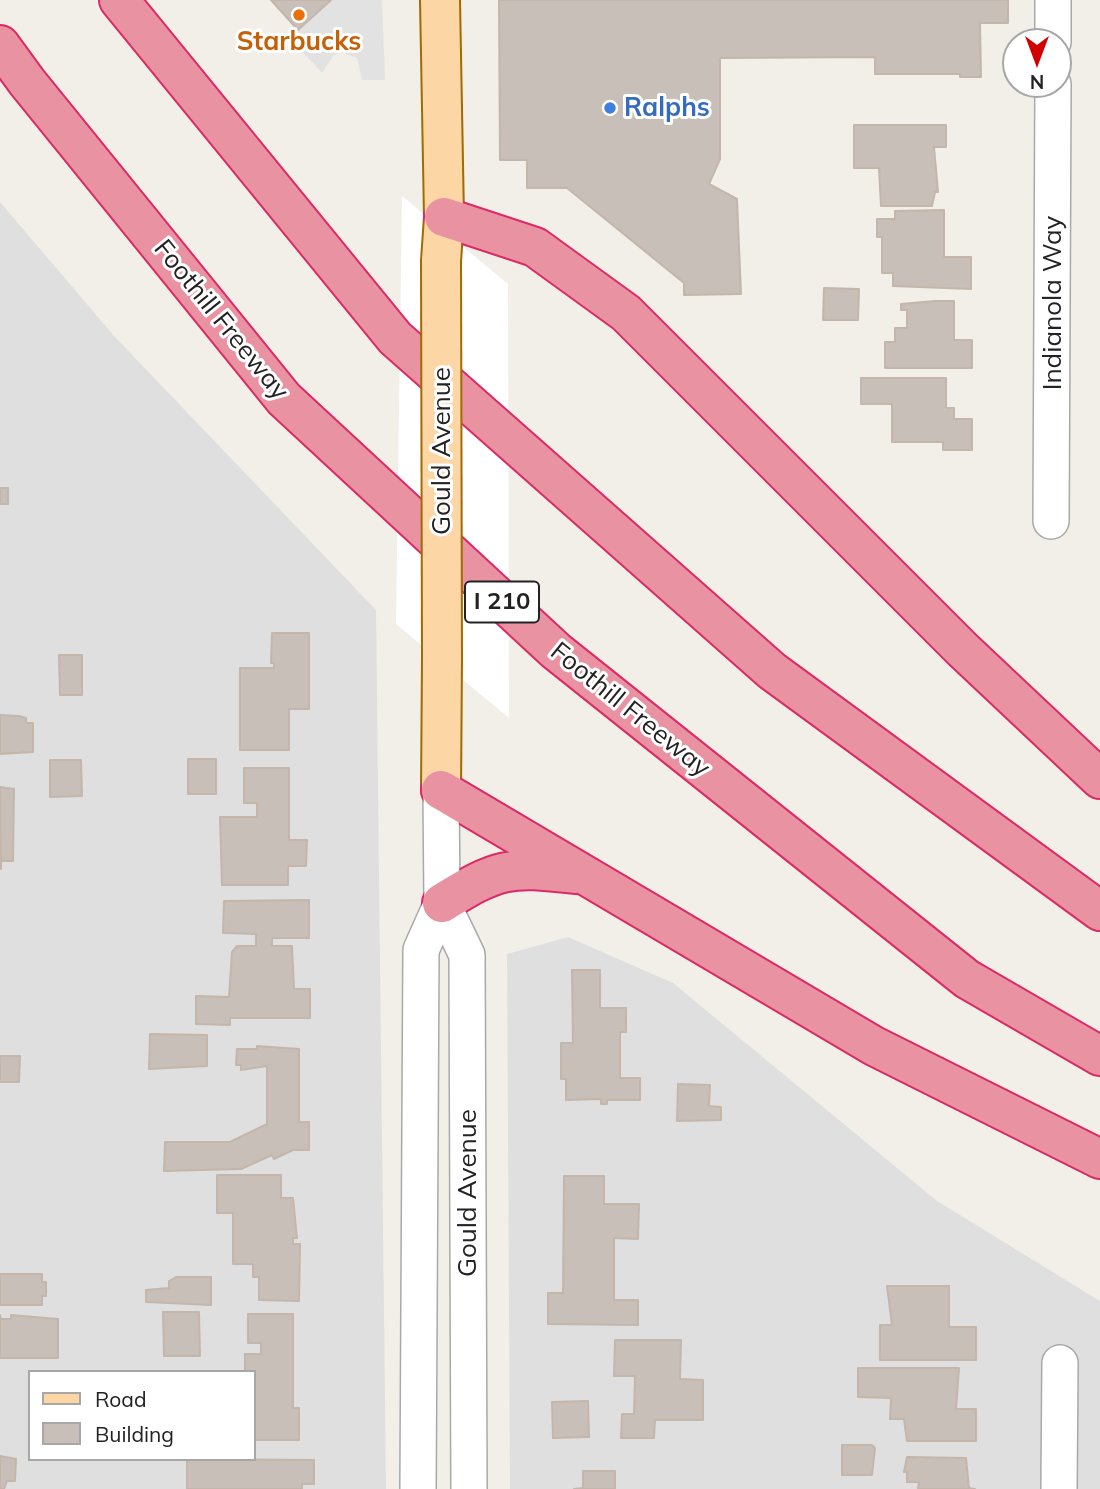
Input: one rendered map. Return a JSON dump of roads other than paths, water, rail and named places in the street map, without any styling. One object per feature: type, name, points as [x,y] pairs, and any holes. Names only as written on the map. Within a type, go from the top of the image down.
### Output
[{"type":"highway","points":[[119,0],[395,338],[772,671],[1100,911]]},
{"type":"highway","name":"Foothill Freeway","points":[[0,44],[27,82],[284,399],[555,651],[967,979],[1100,1056]]},
{"type":"highway","points":[[444,217],[535,247],[626,313],[963,650],[1100,779]]},
{"type":"highway","points":[[442,790],[874,1046],[1100,1159]]},
{"type":"highway","points":[[442,903],[486,876],[523,868],[587,875]]},
{"type":"main road","name":"Gould Avenue","points":[[440,0],[444,217],[442,790]]},
{"type":"street","points":[[1053,0],[1053,28]]},
{"type":"street","name":"Indianola Way","points":[[1051,521],[1053,98]]},
{"type":"street","name":"Gould Avenue","points":[[418,1489],[421,950],[442,903],[442,790]]},
{"type":"street","name":"Gould Avenue","points":[[442,903],[467,955],[469,1489]]},
{"type":"street","points":[[1059,1489],[1060,1363]]},
{"type":"place","name":"Starbucks","points":[[299,15]]},
{"type":"place","name":"Ralphs","points":[[610,108]]}]
